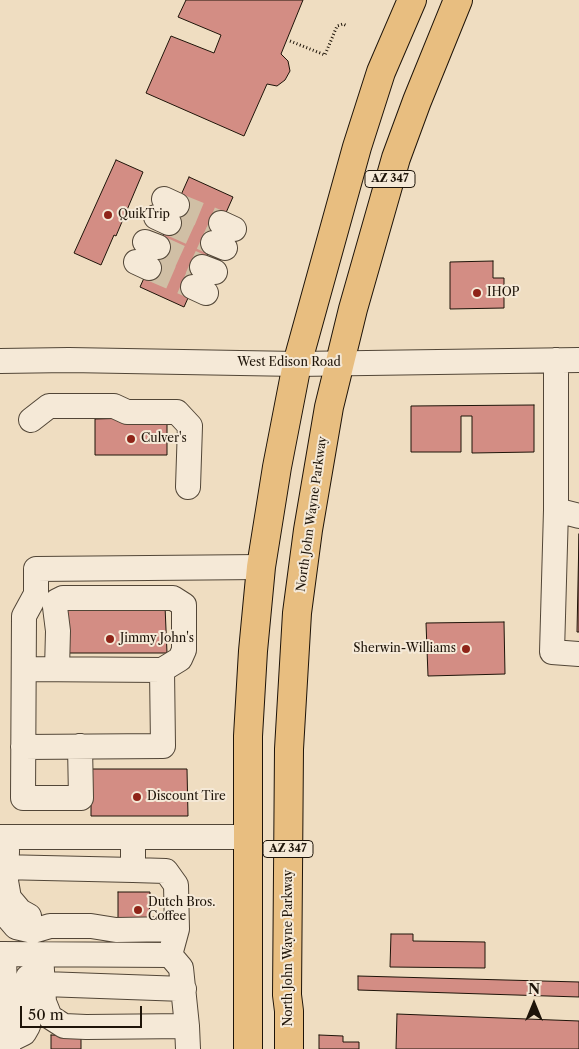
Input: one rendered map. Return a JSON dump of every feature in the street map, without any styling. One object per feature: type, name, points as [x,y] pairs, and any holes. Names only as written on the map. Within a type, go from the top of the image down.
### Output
[{"type":"highway","name":"AZ 347","points":[[248,1049],[248,736],[253,651],[261,567],[296,364],[357,147],[381,72],[412,0]]},
{"type":"highway","name":"North John Wayne Parkway","points":[[289,1049],[287,995],[289,749],[297,622],[308,530],[328,407],[396,158],[417,100],[458,0]]},
{"type":"highway","points":[[248,924],[271,994],[277,1002],[289,1011]]},
{"type":"street","name":"West Edison Road","points":[[0,361],[69,360],[296,364],[567,360]]},
{"type":"street","points":[[567,360],[556,510],[552,652],[579,654]]},
{"type":"street","points":[[32,420],[49,406],[114,406],[127,412],[177,412],[190,426],[188,487]]},
{"type":"street","points":[[556,510],[579,516]]},
{"type":"street","points":[[80,746],[81,798],[23,798],[24,616],[36,594],[36,569],[261,567]]},
{"type":"street","points":[[24,669],[162,670],[180,660],[184,650],[184,606],[173,598],[68,597],[57,601],[55,607],[58,631],[57,669]]},
{"type":"street","points":[[24,747],[163,746],[162,670]]},
{"type":"street","points":[[50,926],[32,919],[20,911],[9,898],[3,867],[4,837],[248,837]]},
{"type":"street","points":[[133,837],[133,870]]},
{"type":"street","points":[[3,867],[166,871],[176,885],[177,929],[170,955]]},
{"type":"street","points":[[0,908],[16,927],[33,931],[50,926],[91,926],[116,930],[177,929]]},
{"type":"street","points":[[18,955],[170,955],[182,968],[188,1038],[64,1026],[50,1017],[44,1002],[44,984],[18,955]]},
{"type":"street","points":[[7,1045],[18,955]]},
{"type":"street","points":[[44,984],[184,989]]},
{"type":"path","points":[[290,41],[325,55],[337,26],[343,24],[347,26]]},
{"type":"building","points":[[186,0],[303,0],[281,54],[288,61],[290,71],[285,80],[277,86],[267,84],[244,136],[146,93],[171,36],[214,53],[221,35],[178,17]]},
{"type":"building","name":"QuikTrip","points":[[116,160],[143,172],[116,236],[114,235],[101,265],[74,253]]},
{"type":"building","name":"QuikTrip","points":[[189,177],[233,197],[184,307],[140,287]]},
{"type":"building","name":"IHOP","points":[[493,261],[493,278],[504,278],[504,308],[450,309],[450,262]]},
{"type":"building","points":[[534,405],[534,452],[472,453],[472,416],[461,416],[461,452],[411,452],[411,406]]},
{"type":"building","name":"Culver's","points":[[131,418],[167,424],[167,455],[95,455],[95,419]]},
{"type":"building","points":[[579,534],[579,632],[577,632]]},
{"type":"building","points":[[60,606],[165,606],[167,653],[62,653]]},
{"type":"building","name":"Sherwin-Williams","points":[[504,622],[505,674],[428,676],[426,623]]},
{"type":"building","points":[[91,769],[187,769],[188,816],[91,816]]},
{"type":"building","points":[[118,892],[150,892],[149,921],[118,921]]},
{"type":"building","points":[[391,934],[413,934],[413,941],[485,942],[485,968],[390,967]]},
{"type":"building","points":[[358,976],[579,982],[579,997],[358,990]]},
{"type":"building","points":[[397,1014],[579,1021],[579,1049],[396,1049]]},
{"type":"building","points":[[51,1035],[81,1036],[81,1049],[51,1049]]},
{"type":"building","points":[[319,1035],[343,1036],[343,1042],[359,1042],[359,1049],[319,1049]]},
{"type":"tunnel","points":[[177,205],[221,223]]},
{"type":"tunnel","points":[[169,223],[213,243]]},
{"type":"tunnel","points":[[158,247],[202,267]]},
{"type":"tunnel","points":[[149,268],[193,287]]},
{"type":"place","name":"QuikTrip","points":[[108,215]]},
{"type":"place","name":"IHOP","points":[[477,293]]},
{"type":"place","name":"Culver's","points":[[131,439]]},
{"type":"place","name":"Jimmy John's","points":[[110,639]]},
{"type":"place","name":"Sherwin-Williams","points":[[466,649]]},
{"type":"place","name":"Discount Tire","points":[[137,797]]},
{"type":"place","name":"Dutch Bros. Coffee","points":[[138,910]]}]
